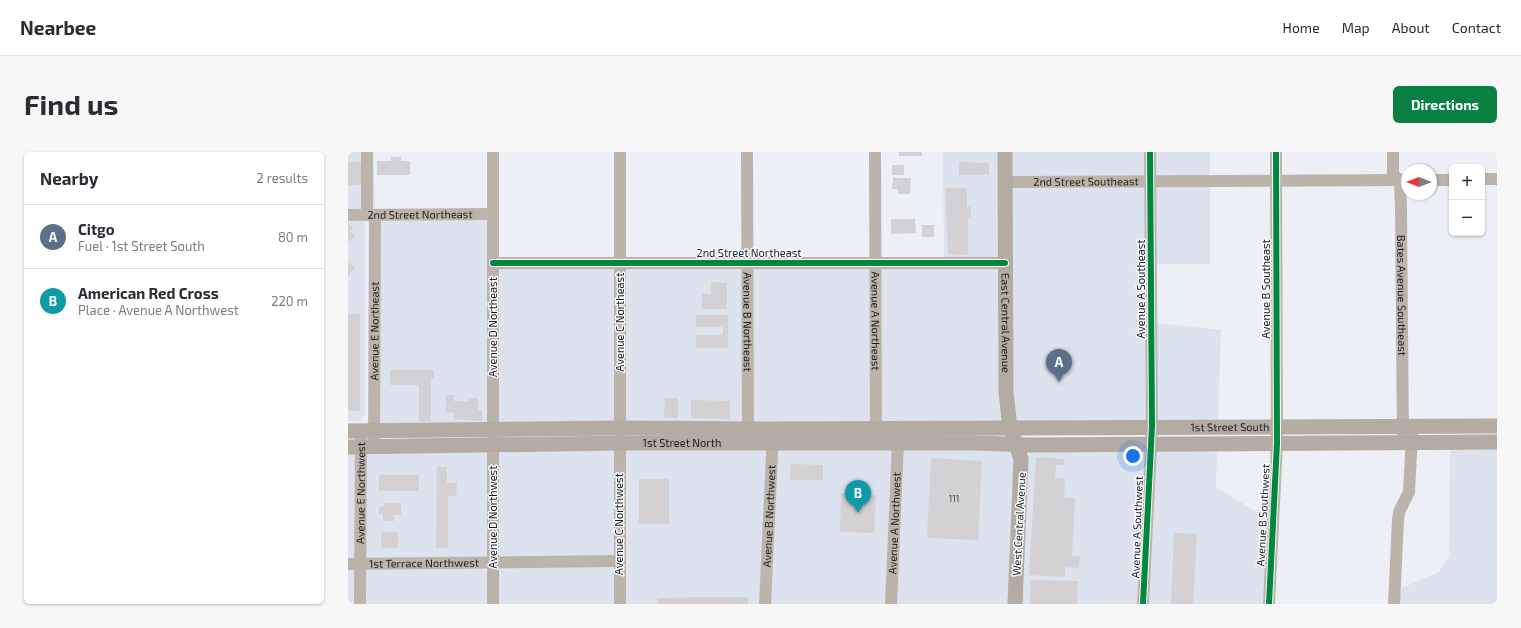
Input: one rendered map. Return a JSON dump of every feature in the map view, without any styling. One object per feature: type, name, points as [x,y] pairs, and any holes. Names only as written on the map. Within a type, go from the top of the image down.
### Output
[{"type":"main road","name":"East Central Avenue","points":[[1005,152],[1006,392],[1010,428],[1017,444]]},
{"type":"main road","name":"1st Street South","points":[[1010,428],[1152,426],[1497,426]]},
{"type":"main road","name":"1st Street North","points":[[361,430],[620,428],[748,436]]},
{"type":"main road","name":"1st Street North","points":[[361,447],[620,443],[748,436],[876,436],[1010,428]]},
{"type":"main road","name":"1st Street North","points":[[876,436],[898,443],[1017,444]]},
{"type":"main road","name":"1st Street South","points":[[1017,444],[1497,442]]},
{"type":"main road","name":"West Central Avenue","points":[[1015,604],[1022,459],[1017,444]]},
{"type":"street","name":"Avenue E Northeast","points":[[361,430],[371,215],[366,152]]},
{"type":"street","name":"Avenue D Northeast","points":[[493,152],[494,430]]},
{"type":"street","name":"Avenue C Northeast","points":[[620,152],[620,443]]},
{"type":"street","name":"Avenue B Northeast","points":[[747,152],[748,436]]},
{"type":"street","name":"Avenue A Northeast","points":[[875,152],[876,436]]},
{"type":"street","name":"Avenue A Southeast","points":[[1150,152],[1152,426]]},
{"type":"street","name":"Avenue B Southeast","points":[[1276,152],[1277,426]]},
{"type":"street","name":"Bates Avenue Southeast","points":[[1393,152],[1393,175],[1401,179]]},
{"type":"street","points":[[1485,179],[1497,179]]},
{"type":"street","name":"2nd Street Southeast","points":[[1005,182],[1401,180]]},
{"type":"street","points":[[1437,180],[1449,180]]},
{"type":"street","name":"Bates Avenue Southeast","points":[[1394,604],[1399,512],[1409,492],[1403,200]]},
{"type":"street","name":"2nd Street Northeast","points":[[348,215],[493,214]]},
{"type":"street","name":"2nd Street Northeast","points":[[493,263],[1005,263]]},
{"type":"street","name":"Avenue A Southwest","points":[[1143,604],[1152,426]]},
{"type":"street","name":"Avenue B Southwest","points":[[1269,604],[1277,426]]},
{"type":"street","name":"Avenue E Northwest","points":[[360,604],[361,430]]},
{"type":"street","name":"Avenue D Northwest","points":[[493,604],[494,430]]},
{"type":"street","name":"Avenue B Northwest","points":[[765,604],[773,436]]},
{"type":"street","name":"Avenue C Northwest","points":[[620,443],[620,604]]},
{"type":"street","name":"Avenue A Northwest","points":[[892,604],[898,443]]},
{"type":"street","name":"1st Terrace Northwest","points":[[348,564],[619,561]]},
{"type":"shaded area","points":[[348,152],[374,152],[375,208],[365,209],[365,415],[358,421],[348,421]]},
{"type":"shaded area","points":[[943,152],[1000,152],[1000,258],[944,258]]},
{"type":"shaded area","points":[[1010,152],[1145,152],[1145,177],[1010,178]]},
{"type":"shaded area","points":[[1155,152],[1210,152],[1210,177],[1155,177]]},
{"type":"shaded area","points":[[1210,185],[1210,264],[1156,264],[1155,186]]},
{"type":"shaded area","points":[[1145,186],[1147,422],[1015,423],[1013,415],[1010,187]]},
{"type":"shaded area","points":[[488,218],[489,426],[379,426],[380,219]]},
{"type":"shaded area","points":[[615,267],[615,424],[498,426],[498,268]]},
{"type":"shaded area","points":[[625,267],[742,267],[743,424],[625,423]]},
{"type":"shaded area","points":[[752,267],[870,267],[871,424],[753,424]]},
{"type":"shaded area","points":[[880,267],[1000,267],[1005,423],[881,424]]},
{"type":"shaded area","points":[[1156,323],[1221,330],[1218,422],[1156,422]]},
{"type":"shaded area","points":[[1450,446],[1497,447],[1497,604],[1399,604],[1400,589],[1439,572],[1449,556]]},
{"type":"shaded area","points":[[893,447],[886,604],[770,604],[778,448]]},
{"type":"shaded area","points":[[903,447],[1015,451],[1010,604],[896,604]]},
{"type":"shaded area","points":[[615,448],[614,557],[498,558],[498,451]]},
{"type":"shaded area","points":[[625,448],[768,448],[760,604],[624,604]]},
{"type":"shaded area","points":[[1145,448],[1138,604],[1020,604],[1024,449]]},
{"type":"shaded area","points":[[1155,448],[1217,448],[1216,487],[1268,519],[1264,604],[1148,604]]},
{"type":"shaded area","points":[[348,451],[357,451],[356,560],[348,560]]},
{"type":"shaded area","points":[[366,451],[488,451],[488,558],[365,559]]},
{"type":"shaded area","points":[[614,565],[615,604],[498,604],[498,567]]},
{"type":"shaded area","points":[[488,567],[488,604],[365,604],[365,568]]},
{"type":"shaded area","points":[[348,568],[356,568],[355,604],[348,604]]},
{"type":"building","points":[[899,152],[922,152],[922,156],[899,156]]},
{"type":"building","points":[[391,157],[401,157],[401,161],[410,161],[410,175],[377,175],[377,161],[391,161]]},
{"type":"building","points":[[348,162],[363,162],[364,185],[348,185]]},
{"type":"building","points":[[959,162],[989,163],[989,175],[959,175]]},
{"type":"building","points":[[892,165],[904,165],[904,175],[892,175]]},
{"type":"building","points":[[893,178],[911,178],[910,194],[898,194],[898,189],[892,189]]},
{"type":"building","points":[[945,188],[967,188],[967,207],[971,207],[971,217],[968,217],[968,255],[948,254]]},
{"type":"building","points":[[891,219],[915,219],[916,233],[891,234]]},
{"type":"building","points":[[348,222],[353,229],[350,231],[355,237],[348,242]]},
{"type":"building","points":[[922,225],[934,225],[934,237],[922,237]]},
{"type":"building","points":[[348,262],[355,267],[348,276]]},
{"type":"building","points":[[711,282],[727,283],[727,309],[702,309],[702,294],[711,294]]},
{"type":"building","points":[[348,314],[360,314],[360,411],[348,411]]},
{"type":"building","points":[[696,315],[728,315],[728,348],[696,348],[696,335],[723,335],[723,327],[696,327]]},
{"type":"building","points":[[390,370],[434,370],[434,378],[431,378],[431,421],[419,421],[419,385],[390,385]]},
{"type":"building","points":[[446,395],[454,395],[454,401],[469,401],[469,398],[478,398],[478,410],[482,410],[482,421],[454,419],[454,413],[446,412]]},
{"type":"building","points":[[665,398],[678,398],[678,418],[664,418]]},
{"type":"building","points":[[691,400],[730,401],[730,419],[691,418]]},
{"type":"building","points":[[1036,457],[1064,459],[1064,465],[1056,465],[1055,478],[1065,478],[1064,498],[1075,498],[1072,556],[1080,556],[1079,568],[1065,567],[1065,577],[1029,575]]},
{"type":"building","points":[[931,458],[982,461],[978,540],[927,538]]},
{"type":"building","points":[[791,464],[823,465],[823,480],[790,480]]},
{"type":"building","points":[[437,467],[447,467],[447,483],[457,483],[456,496],[448,496],[448,548],[436,548]]},
{"type":"building","points":[[379,475],[419,475],[419,491],[379,491]]},
{"type":"building","points":[[639,479],[669,479],[669,524],[639,524]]},
{"type":"building","points":[[841,493],[876,495],[874,533],[840,532]]},
{"type":"building","points":[[384,503],[401,503],[401,515],[394,515],[394,521],[383,521],[383,514],[379,514],[379,507],[384,507]]},
{"type":"building","points":[[381,532],[398,532],[398,548],[381,548]]},
{"type":"building","points":[[1174,533],[1197,534],[1193,604],[1171,604]]},
{"type":"building","points":[[1031,580],[1078,581],[1077,604],[1030,604]]},
{"type":"building","points":[[748,597],[748,604],[657,604],[657,598]]},
{"type":"cycle path","points":[[1143,604],[1152,426],[1150,152]]},
{"type":"cycle path","points":[[1269,604],[1277,443],[1276,152]]},
{"type":"cycle path","points":[[493,263],[1005,263]]},
{"type":"place","name":"Citgo","points":[[1059,382]]},
{"type":"place","name":"American Red Cross","points":[[858,513]]}]
